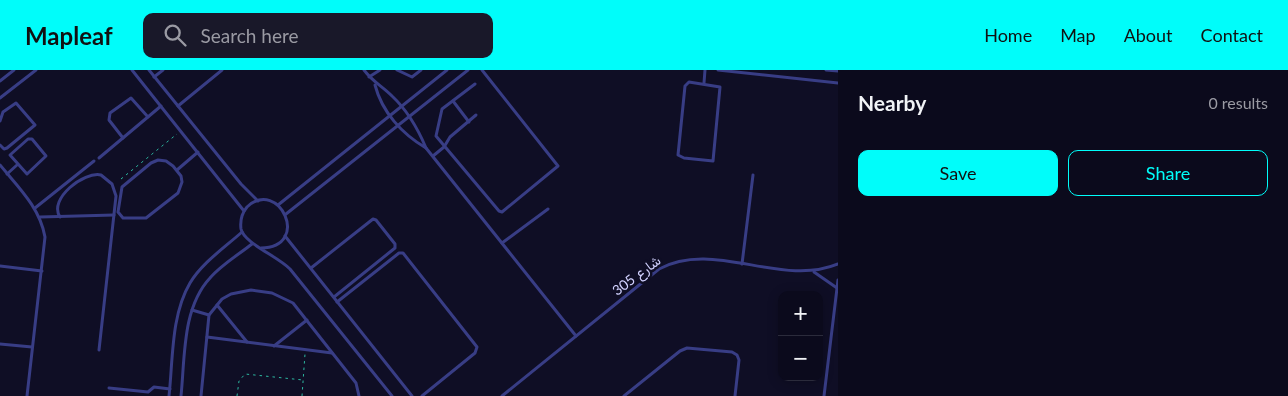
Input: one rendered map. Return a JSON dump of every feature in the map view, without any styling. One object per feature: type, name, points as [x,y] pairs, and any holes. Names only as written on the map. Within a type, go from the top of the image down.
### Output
[{"type":"lane","points":[[0,81],[14,70]]},
{"type":"lane","points":[[0,98],[36,70]]},
{"type":"lane","points":[[132,70],[244,211]]},
{"type":"lane","points":[[149,70],[240,184],[258,201],[272,202],[278,205],[286,214],[288,225],[285,236],[275,245],[261,248]]},
{"type":"lane","points":[[154,76],[163,70]]},
{"type":"lane","points":[[178,106],[222,70]]},
{"type":"lane","points":[[364,70],[375,84],[390,94],[409,117],[432,156],[576,336]]},
{"type":"lane","points":[[369,77],[380,70]]},
{"type":"lane","points":[[397,70],[412,77],[421,70]]},
{"type":"lane","points":[[278,205],[447,70]]},
{"type":"lane","points":[[286,214],[468,70]]},
{"type":"lane","points":[[476,84],[440,111],[436,131],[437,139],[499,211],[502,212],[558,167],[482,70]]},
{"type":"lane","points":[[704,84],[705,70]]},
{"type":"lane","points":[[718,70],[750,72],[838,84]]},
{"type":"lane","points":[[826,70],[838,71]]},
{"type":"lane","points":[[686,83],[704,84],[719,86],[721,89],[713,161],[680,157],[677,151],[686,83]]},
{"type":"lane","points":[[375,84],[380,101],[398,126],[426,148]]},
{"type":"lane","points":[[123,138],[109,120],[110,113],[131,98],[148,117]]},
{"type":"lane","points":[[453,101],[469,122]]},
{"type":"lane","points":[[0,121],[3,112],[16,103],[35,125],[7,148],[4,149],[0,145]]},
{"type":"lane","points":[[99,158],[161,106]]},
{"type":"lane","points":[[432,156],[444,147],[450,137],[476,115]]},
{"type":"lane","points":[[28,139],[32,139],[45,155],[45,159],[27,174],[17,165],[10,153],[28,139]]},
{"type":"lane","points":[[177,170],[198,152]]},
{"type":"lane","points":[[158,160],[166,161],[177,170],[182,182],[178,194],[150,216],[138,219],[120,216],[118,212],[121,189],[151,163],[158,160]]},
{"type":"lane","points":[[35,208],[94,161]]},
{"type":"lane","points":[[0,165],[35,208],[40,217],[45,237],[27,396]]},
{"type":"lane","points":[[7,174],[17,165]]},
{"type":"lane","points":[[60,217],[56,208],[64,194],[82,180],[97,174],[105,177],[116,191],[99,350]]},
{"type":"lane","points":[[742,264],[753,175]]},
{"type":"lane","points":[[258,201],[244,211],[241,218],[242,232],[252,244],[261,248],[290,269],[392,396]]},
{"type":"lane","points":[[502,243],[548,210]]},
{"type":"lane","points":[[40,217],[114,216]]},
{"type":"lane","points":[[311,268],[372,220],[376,220],[395,244],[395,248],[334,297]]},
{"type":"lane","points":[[169,396],[177,324],[184,295],[200,270],[242,232]]},
{"type":"lane","points":[[285,236],[412,396]]},
{"type":"lane","points":[[181,396],[192,310],[198,295],[210,278],[252,244]]},
{"type":"lane","points":[[337,302],[399,253],[403,253],[477,347],[475,353],[422,396]]},
{"type":"lane","name":"شارع 305","points":[[502,396],[659,269],[669,264],[692,259],[814,272],[838,264]]},
{"type":"lane","points":[[0,266],[42,271]]},
{"type":"lane","name":"شارع 305","points":[[814,272],[838,288]]},
{"type":"lane","points":[[824,396],[838,280]]},
{"type":"lane","points":[[201,396],[210,315],[217,305],[231,294],[241,291],[262,291],[282,296],[293,303],[356,383],[359,396]]},
{"type":"lane","points":[[217,305],[247,342]]},
{"type":"lane","points":[[192,310],[210,315]]},
{"type":"lane","points":[[274,346],[307,320]]},
{"type":"lane","points":[[207,337],[332,353]]},
{"type":"lane","points":[[0,344],[32,347]]},
{"type":"lane","points":[[624,396],[680,351],[695,347],[737,355],[739,360],[735,396]]},
{"type":"lane","points":[[109,388],[148,392],[154,387],[170,389]]},
{"type":"path","points":[[121,179],[181,131]]},
{"type":"path","points":[[302,396],[306,350]]},
{"type":"path","points":[[238,396],[239,381],[245,374],[303,380]]}]
